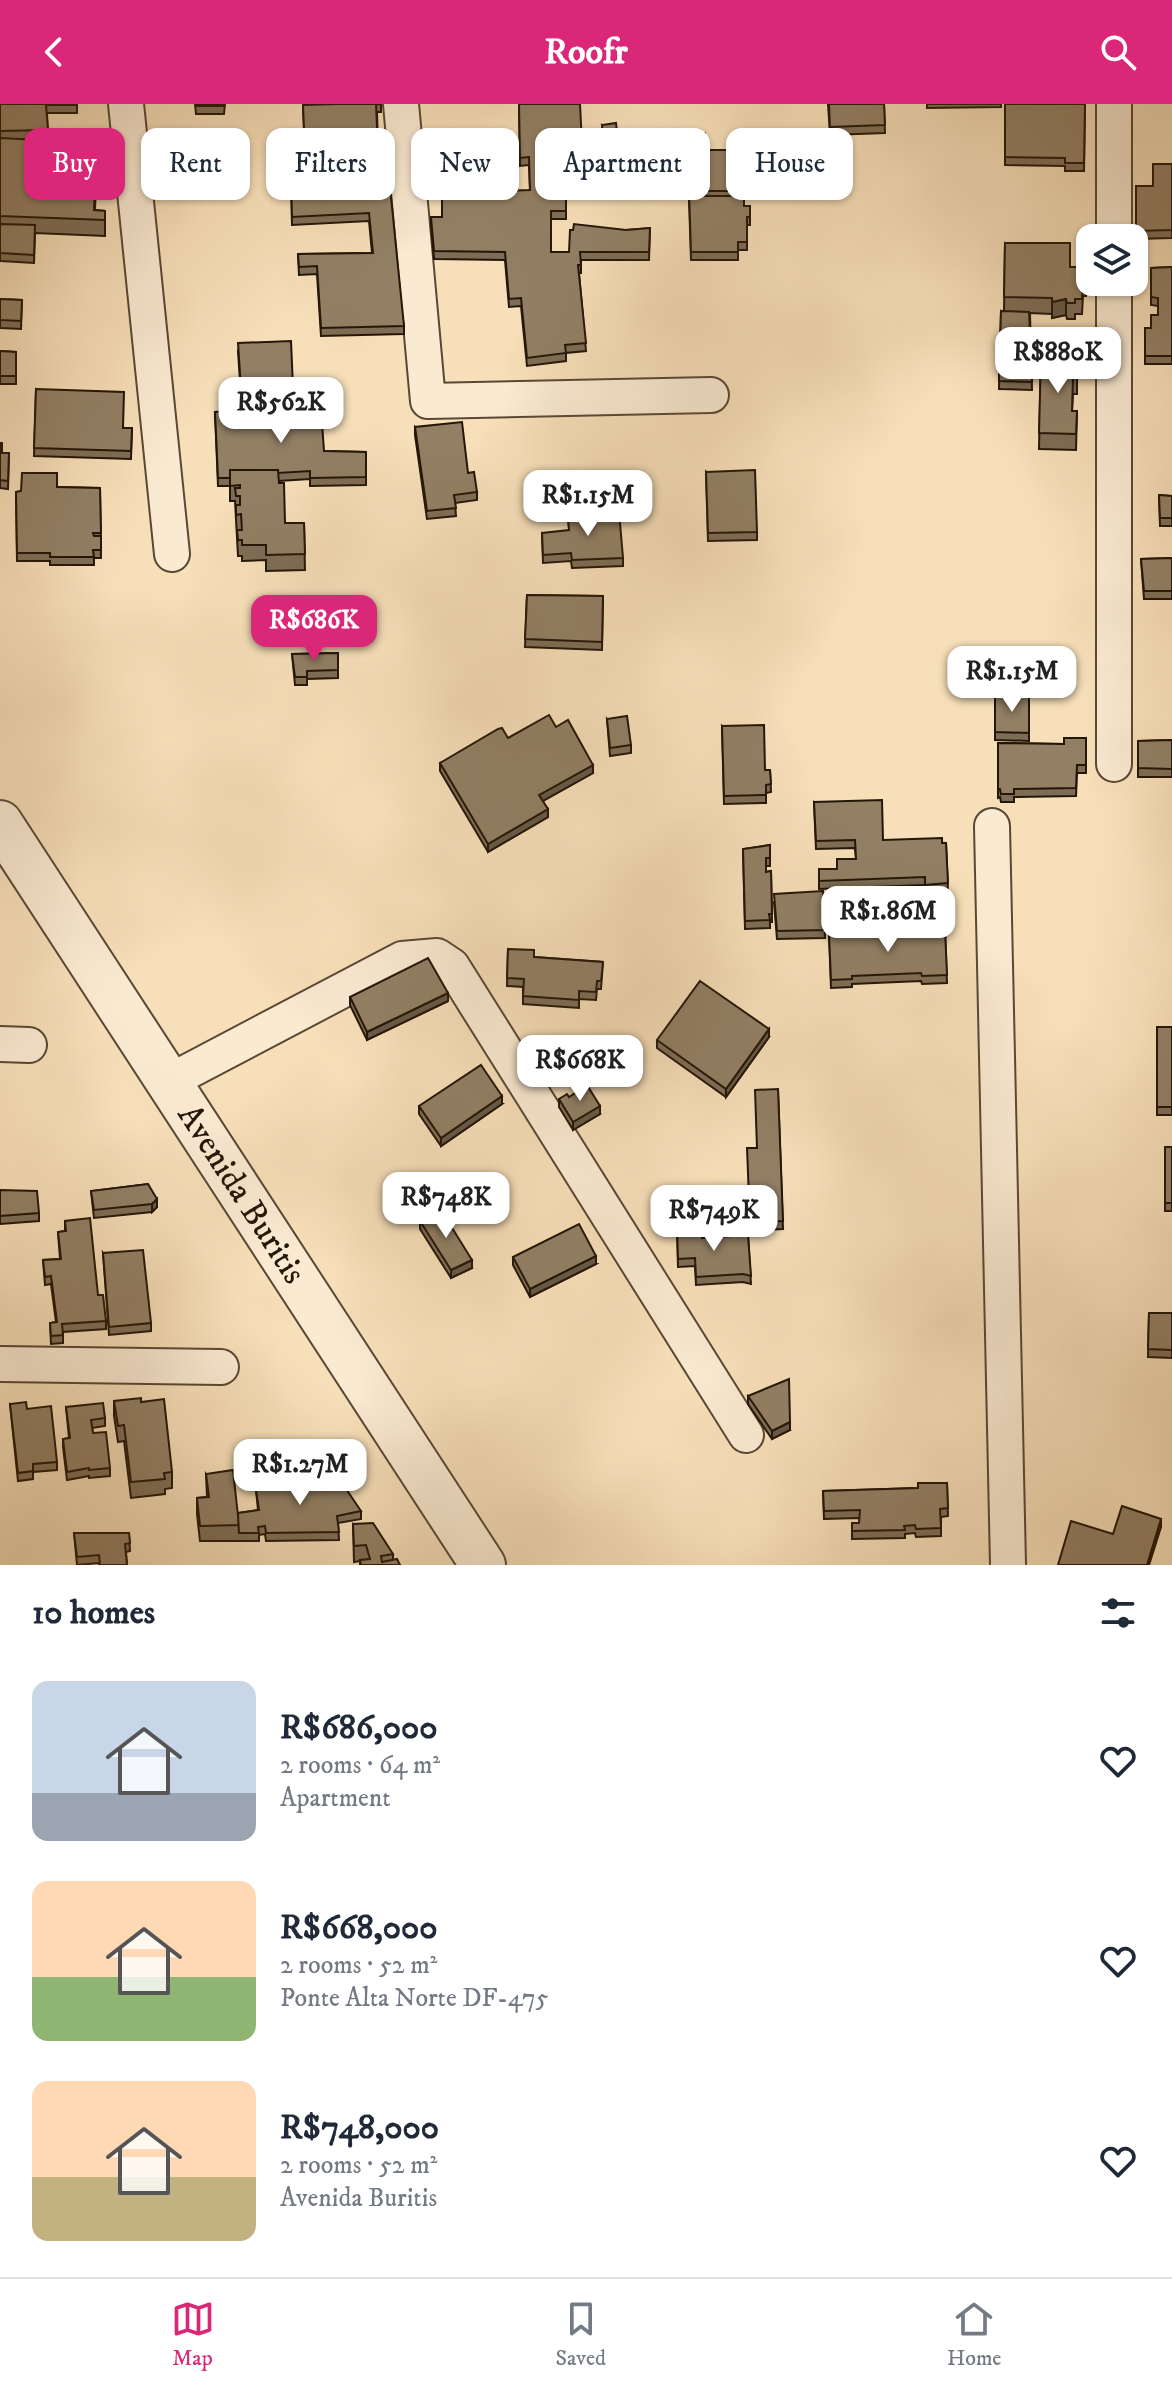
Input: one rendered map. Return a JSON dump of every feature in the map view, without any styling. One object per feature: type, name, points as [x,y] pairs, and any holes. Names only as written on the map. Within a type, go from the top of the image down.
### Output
[{"type":"street","points":[[126,104],[172,554]]},
{"type":"street","points":[[401,104],[428,401],[711,395]]},
{"type":"street","points":[[1114,104],[1114,224]]},
{"type":"street","points":[[1114,296],[1114,764]]},
{"type":"street","name":"Avenida Buritis","points":[[0,823],[483,1565]]},
{"type":"street","points":[[992,826],[1008,1565]]},
{"type":"street","points":[[170,1081],[402,959],[437,956],[452,966],[746,1435]]},
{"type":"street","points":[[0,1364],[221,1367]]},
{"type":"building","points":[[0,104],[77,104],[46,105],[48,128],[0,131]]},
{"type":"building","points":[[196,104],[225,104],[196,106]]},
{"type":"building","points":[[376,104],[377,128],[304,128],[303,105]]},
{"type":"building","points":[[519,104],[580,104],[581,128],[535,128],[535,200],[566,200],[566,211],[551,211],[551,252],[569,252],[570,230],[573,230],[574,224],[626,230],[650,228],[649,252],[580,252],[581,265],[578,265],[586,343],[565,345],[566,353],[527,358],[521,298],[509,299],[505,252],[434,251],[431,217],[442,217],[442,200],[519,200],[519,190],[530,190],[529,157],[520,158]]},
{"type":"building","points":[[829,104],[884,104],[885,125],[830,127]]},
{"type":"building","points":[[1005,104],[1085,104],[1084,163],[1065,163],[1065,158],[1005,157]]},
{"type":"building","points":[[616,123],[617,128],[602,128],[602,125]]},
{"type":"building","points":[[0,138],[24,139],[24,200],[94,200],[94,210],[105,211],[105,220],[0,216]]},
{"type":"building","points":[[710,150],[726,150],[726,191],[710,191]]},
{"type":"building","points":[[1153,164],[1172,164],[1172,230],[1148,231],[1148,224],[1136,224],[1136,186],[1153,186]]},
{"type":"building","points":[[726,196],[726,200],[744,200],[744,206],[750,206],[747,242],[738,242],[738,252],[691,252],[689,200]]},
{"type":"building","points":[[292,200],[391,200],[404,326],[321,328],[317,266],[299,267],[298,254],[373,253],[369,213],[292,217]]},
{"type":"building","points":[[0,224],[35,225],[34,255],[0,253]]},
{"type":"building","points":[[1005,243],[1070,243],[1070,267],[1076,267],[1076,296],[1082,296],[1082,299],[1067,303],[1066,299],[1052,302],[1052,298],[1004,297]]},
{"type":"building","points":[[1172,267],[1172,356],[1145,356],[1145,328],[1151,328],[1151,315],[1158,315],[1158,298],[1151,297],[1151,268]]},
{"type":"building","points":[[0,299],[22,300],[21,321],[0,320]]},
{"type":"building","points":[[1001,311],[1029,312],[1032,382],[999,381]]},
{"type":"building","points":[[291,341],[291,403],[242,404],[238,343]]},
{"type":"building","points":[[0,351],[16,352],[16,376],[0,376]]},
{"type":"building","points":[[1041,355],[1077,356],[1072,411],[1077,411],[1076,434],[1039,433]]},
{"type":"building","points":[[36,389],[124,392],[123,428],[132,428],[131,451],[34,448]]},
{"type":"building","points":[[321,408],[324,451],[366,452],[366,477],[310,478],[310,471],[230,470],[230,478],[218,478],[215,412]]},
{"type":"building","points":[[462,422],[468,473],[474,472],[477,492],[454,495],[456,508],[427,511],[415,427]]},
{"type":"building","points":[[0,443],[2,453],[9,453],[8,481],[0,480]]},
{"type":"building","points":[[230,470],[278,470],[279,483],[284,483],[285,523],[304,523],[305,554],[266,555],[266,545],[242,545],[237,530],[242,530],[241,514],[236,515],[240,496],[236,496],[235,488],[240,488],[240,485],[230,486]]},
{"type":"building","points":[[755,470],[757,532],[708,533],[706,472]]},
{"type":"building","points":[[22,473],[57,473],[57,487],[100,488],[101,533],[93,533],[94,536],[101,536],[101,550],[93,550],[94,557],[17,553],[16,492],[21,491]]},
{"type":"building","points":[[1159,495],[1172,496],[1172,518],[1160,518]]},
{"type":"building","points":[[619,511],[623,558],[572,560],[571,553],[543,555],[542,533],[569,530],[568,521],[592,519],[591,513]]},
{"type":"building","points":[[1172,558],[1172,591],[1144,591],[1141,559]]},
{"type":"building","points":[[527,595],[603,596],[602,642],[525,639]]},
{"type":"building","points":[[338,653],[338,670],[307,671],[307,677],[295,677],[292,654]]},
{"type":"building","points":[[995,696],[1029,696],[1029,733],[995,732]]},
{"type":"building","points":[[549,715],[556,727],[568,720],[593,765],[539,795],[548,809],[488,844],[440,763],[498,729],[502,728],[508,738]]},
{"type":"building","points":[[627,716],[631,745],[610,748],[607,719]]},
{"type":"building","points":[[764,725],[765,770],[770,770],[771,784],[766,785],[766,795],[724,796],[722,726]]},
{"type":"building","points":[[1064,738],[1086,738],[1086,765],[1077,765],[1076,788],[1014,789],[1014,794],[1001,794],[998,789],[998,743],[1064,744]]},
{"type":"building","points":[[1172,740],[1172,769],[1138,768],[1138,741]]},
{"type":"building","points":[[882,800],[883,840],[942,838],[942,843],[946,843],[948,883],[925,885],[925,877],[819,881],[819,869],[837,869],[837,859],[856,859],[855,840],[816,841],[814,802]]},
{"type":"building","points":[[770,845],[766,872],[771,871],[772,914],[769,914],[770,920],[745,921],[743,849]]},
{"type":"building","points":[[823,891],[825,930],[777,931],[774,894]]},
{"type":"building","points":[[945,930],[947,975],[922,976],[921,973],[831,980],[829,934]]},
{"type":"building","points":[[508,949],[534,950],[534,957],[603,962],[601,981],[597,981],[596,992],[579,991],[579,1000],[523,996],[524,979],[507,978]]},
{"type":"building","points":[[428,958],[448,993],[367,1032],[350,997]]},
{"type":"building","points":[[700,981],[769,1029],[726,1089],[657,1040]]},
{"type":"building","points":[[1157,1027],[1172,1027],[1172,1107],[1157,1107]]},
{"type":"building","points":[[481,1065],[502,1096],[441,1138],[419,1106]]},
{"type":"building","points":[[587,1085],[600,1106],[573,1122],[559,1099],[567,1094],[569,1097]]},
{"type":"building","points":[[778,1089],[783,1221],[741,1223],[740,1199],[749,1198],[747,1148],[757,1148],[755,1090]]},
{"type":"building","points":[[1165,1147],[1172,1147],[1172,1203],[1165,1203]]},
{"type":"building","points":[[148,1184],[157,1199],[152,1204],[94,1210],[91,1191]]},
{"type":"building","points":[[0,1190],[37,1191],[39,1213],[0,1216]]},
{"type":"building","points":[[441,1210],[472,1260],[451,1270],[420,1221]]},
{"type":"building","points":[[90,1218],[98,1295],[103,1295],[106,1321],[62,1324],[63,1335],[51,1336],[50,1323],[57,1322],[51,1276],[45,1277],[43,1260],[61,1259],[58,1232],[66,1231],[65,1221]]},
{"type":"building","points":[[579,1224],[596,1256],[530,1289],[513,1257]]},
{"type":"building","points":[[702,1226],[702,1238],[748,1235],[751,1276],[696,1277],[695,1258],[678,1259],[677,1228]]},
{"type":"building","points":[[143,1250],[151,1323],[109,1327],[103,1253]]},
{"type":"building","points":[[1149,1313],[1172,1313],[1172,1350],[1148,1349]]},
{"type":"building","points":[[789,1379],[790,1422],[772,1431],[748,1396]]},
{"type":"building","points":[[141,1398],[141,1402],[164,1399],[172,1472],[164,1473],[165,1479],[131,1482],[124,1425],[118,1426],[114,1401]]},
{"type":"building","points":[[26,1402],[27,1409],[51,1406],[57,1462],[33,1464],[33,1471],[18,1473],[10,1404]]},
{"type":"building","points":[[103,1403],[105,1418],[91,1420],[93,1433],[106,1432],[110,1468],[67,1472],[63,1439],[70,1438],[66,1407]]},
{"type":"building","points":[[233,1470],[239,1525],[200,1526],[197,1498],[209,1497],[206,1474]]},
{"type":"building","points":[[336,1474],[361,1511],[337,1516],[339,1532],[266,1533],[265,1526],[258,1527],[259,1533],[239,1533],[238,1513],[259,1510],[256,1490]]},
{"type":"building","points":[[918,1483],[947,1483],[948,1508],[940,1509],[941,1528],[916,1529],[915,1525],[904,1526],[905,1530],[852,1531],[852,1523],[859,1523],[860,1510],[824,1511],[823,1491],[918,1488]]},
{"type":"building","points":[[1122,1506],[1161,1519],[1147,1565],[1058,1565],[1071,1521],[1113,1534]]},
{"type":"building","points":[[373,1523],[393,1554],[381,1556],[382,1562],[397,1559],[400,1565],[361,1565],[360,1560],[370,1559],[366,1545],[354,1546],[353,1524]]},
{"type":"building","points":[[74,1533],[129,1533],[130,1543],[125,1544],[127,1565],[100,1565],[99,1555],[77,1557]]}]
